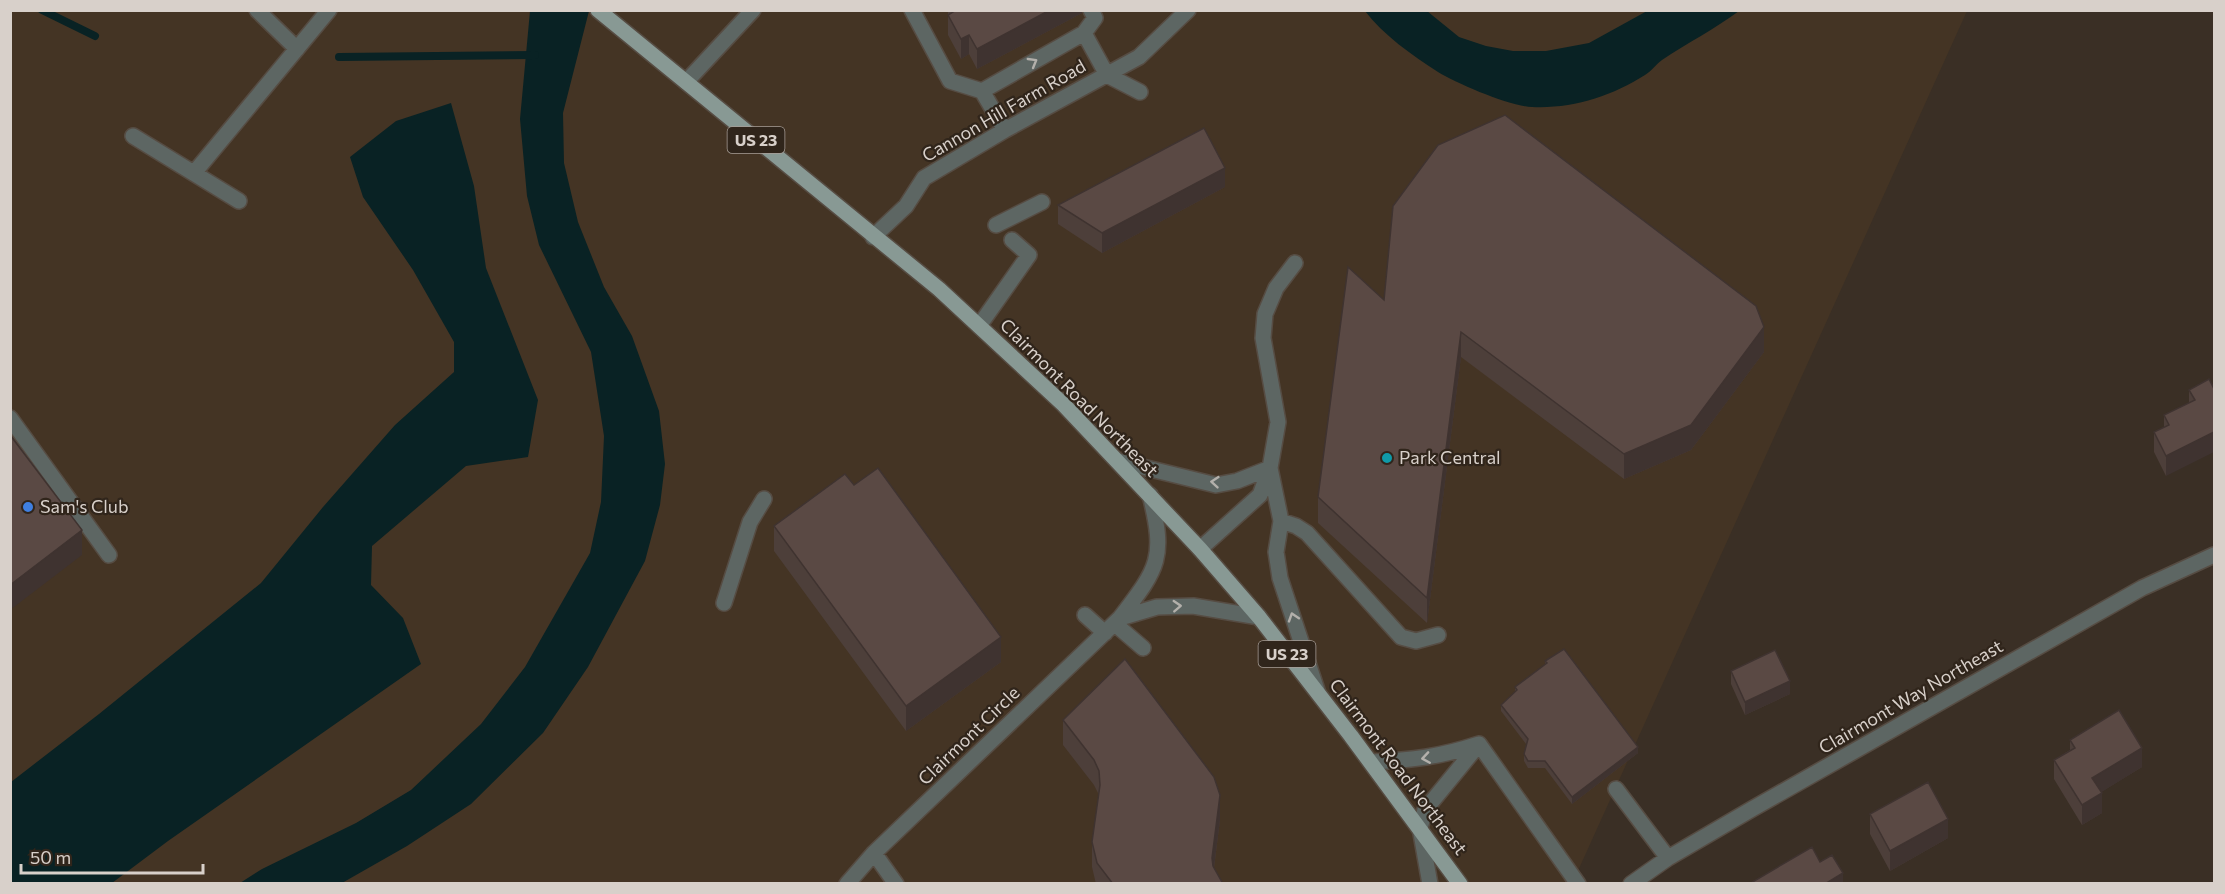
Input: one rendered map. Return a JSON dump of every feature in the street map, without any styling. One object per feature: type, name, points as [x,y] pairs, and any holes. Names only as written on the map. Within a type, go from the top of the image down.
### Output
[{"type":"main road","name":"Clairmont Road Northeast","points":[[598,10],[939,289],[1064,405],[1200,549],[1259,617],[1371,762],[1460,884]]},
{"type":"street","points":[[257,10],[297,49]]},
{"type":"street","points":[[194,173],[329,10]]},
{"type":"street","points":[[686,82],[753,10]]},
{"type":"street","points":[[912,10],[950,81],[982,91],[1005,130]]},
{"type":"street","points":[[982,91],[1084,33],[1095,18],[1091,10]]},
{"type":"street","name":"Cannon Hill Farm Road","points":[[873,237],[906,206],[924,178],[1005,130],[1139,57],[1188,10]]},
{"type":"street","points":[[1084,33],[1107,75],[1140,92]]},
{"type":"street","points":[[133,136],[239,201]]},
{"type":"street","points":[[996,225],[1042,202]]},
{"type":"street","points":[[979,326],[1029,255],[1012,240]]},
{"type":"street","points":[[1200,549],[1260,495],[1270,468],[1278,422],[1263,338],[1265,314],[1276,288],[1295,263]]},
{"type":"street","points":[[10,418],[109,555]]},
{"type":"street","points":[[1118,461],[1216,485],[1237,481],[1270,468]]},
{"type":"street","points":[[1270,468],[1281,521],[1276,552],[1280,578],[1318,693]]},
{"type":"street","name":"Clairmont Circle","points":[[847,884],[874,853],[1114,625],[1150,579],[1156,564],[1158,525],[1150,495]]},
{"type":"street","points":[[724,603],[750,522],[764,499]]},
{"type":"street","points":[[1281,521],[1296,526],[1306,533],[1401,637],[1416,641],[1438,635]]},
{"type":"street","name":"Clairmont Way Northeast","points":[[1631,884],[1668,858],[2142,588],[2214,555]]},
{"type":"street","name":"Clairmont Circle","points":[[1114,625],[1157,607],[1193,606],[1259,617]]},
{"type":"street","points":[[1085,615],[1114,625],[1143,648]]},
{"type":"street","points":[[1371,762],[1427,758],[1479,744]]},
{"type":"street","points":[[1430,884],[1420,828],[1425,810],[1479,744]]},
{"type":"street","points":[[1479,744],[1578,884]]},
{"type":"street","points":[[1616,789],[1668,858]]},
{"type":"street","points":[[874,853],[896,884]]},
{"type":"shaded area","points":[[10,11],[1967,11],[1572,884],[11,883]]},
{"type":"water","points":[[530,11],[589,11],[563,113],[564,163],[578,222],[604,287],[632,336],[659,411],[665,464],[660,505],[645,561],[588,667],[543,733],[471,804],[407,846],[342,883],[240,883],[262,869],[356,823],[411,790],[481,724],[525,667],[590,553],[601,502],[604,436],[591,352],[539,245],[527,196],[520,119]]},
{"type":"water","points":[[1365,11],[1427,11],[1459,37],[1486,46],[1513,51],[1546,51],[1589,43],[1647,11],[1739,11],[1662,60],[1650,72],[1619,89],[1577,103],[1532,107],[1510,103],[1484,94],[1447,77],[1398,44]]},
{"type":"water","points":[[451,103],[474,186],[486,268],[538,400],[528,457],[466,466],[372,546],[371,585],[403,618],[421,664],[168,841],[112,883],[11,883],[11,782],[261,583],[323,507],[395,425],[454,372],[454,342],[413,270],[363,197],[350,157],[396,121]]},
{"type":"building","points":[[956,10],[1050,10],[977,49],[969,35],[961,39],[948,15]]},
{"type":"building","points":[[1505,115],[1756,306],[1764,327],[1691,425],[1624,454],[1461,332],[1427,598],[1318,497],[1348,267],[1384,300],[1393,206],[1438,145]]},
{"type":"building","points":[[1204,128],[1225,168],[1102,233],[1058,205]]},
{"type":"building","points":[[2209,379],[2214,389],[2214,432],[2166,456],[2154,432],[2169,425],[2164,415],[2195,400],[2189,390]]},
{"type":"building","name":"Sam's Club","points":[[10,435],[82,530],[10,585]]},
{"type":"building","points":[[878,468],[1001,637],[906,706],[774,526],[845,474],[854,485]]},
{"type":"building","points":[[1564,649],[1638,747],[1572,797],[1545,761],[1528,761],[1524,754],[1528,739],[1501,705],[1517,690],[1515,687],[1547,663],[1545,661]]},
{"type":"building","points":[[1775,650],[1790,681],[1745,702],[1731,671]]},
{"type":"building","points":[[1125,659],[1214,777],[1220,795],[1212,858],[1213,866],[1223,884],[1113,884],[1097,863],[1092,842],[1100,785],[1099,771],[1094,760],[1063,720]]},
{"type":"building","points":[[2119,710],[2142,748],[2092,778],[2102,793],[2082,805],[2054,760],[2075,748],[2070,740]]},
{"type":"building","points":[[1928,782],[1948,819],[1890,851],[1870,814]]},
{"type":"building","points":[[1812,847],[1820,862],[1832,855],[1843,873],[1825,884],[1749,884]]},
{"type":"waterway","points":[[42,10],[95,36]]},
{"type":"waterway","points":[[339,57],[535,55]]},
{"type":"place","name":"Park Central","points":[[1387,458]]},
{"type":"place","name":"Sam's Club","points":[[28,507]]}]
